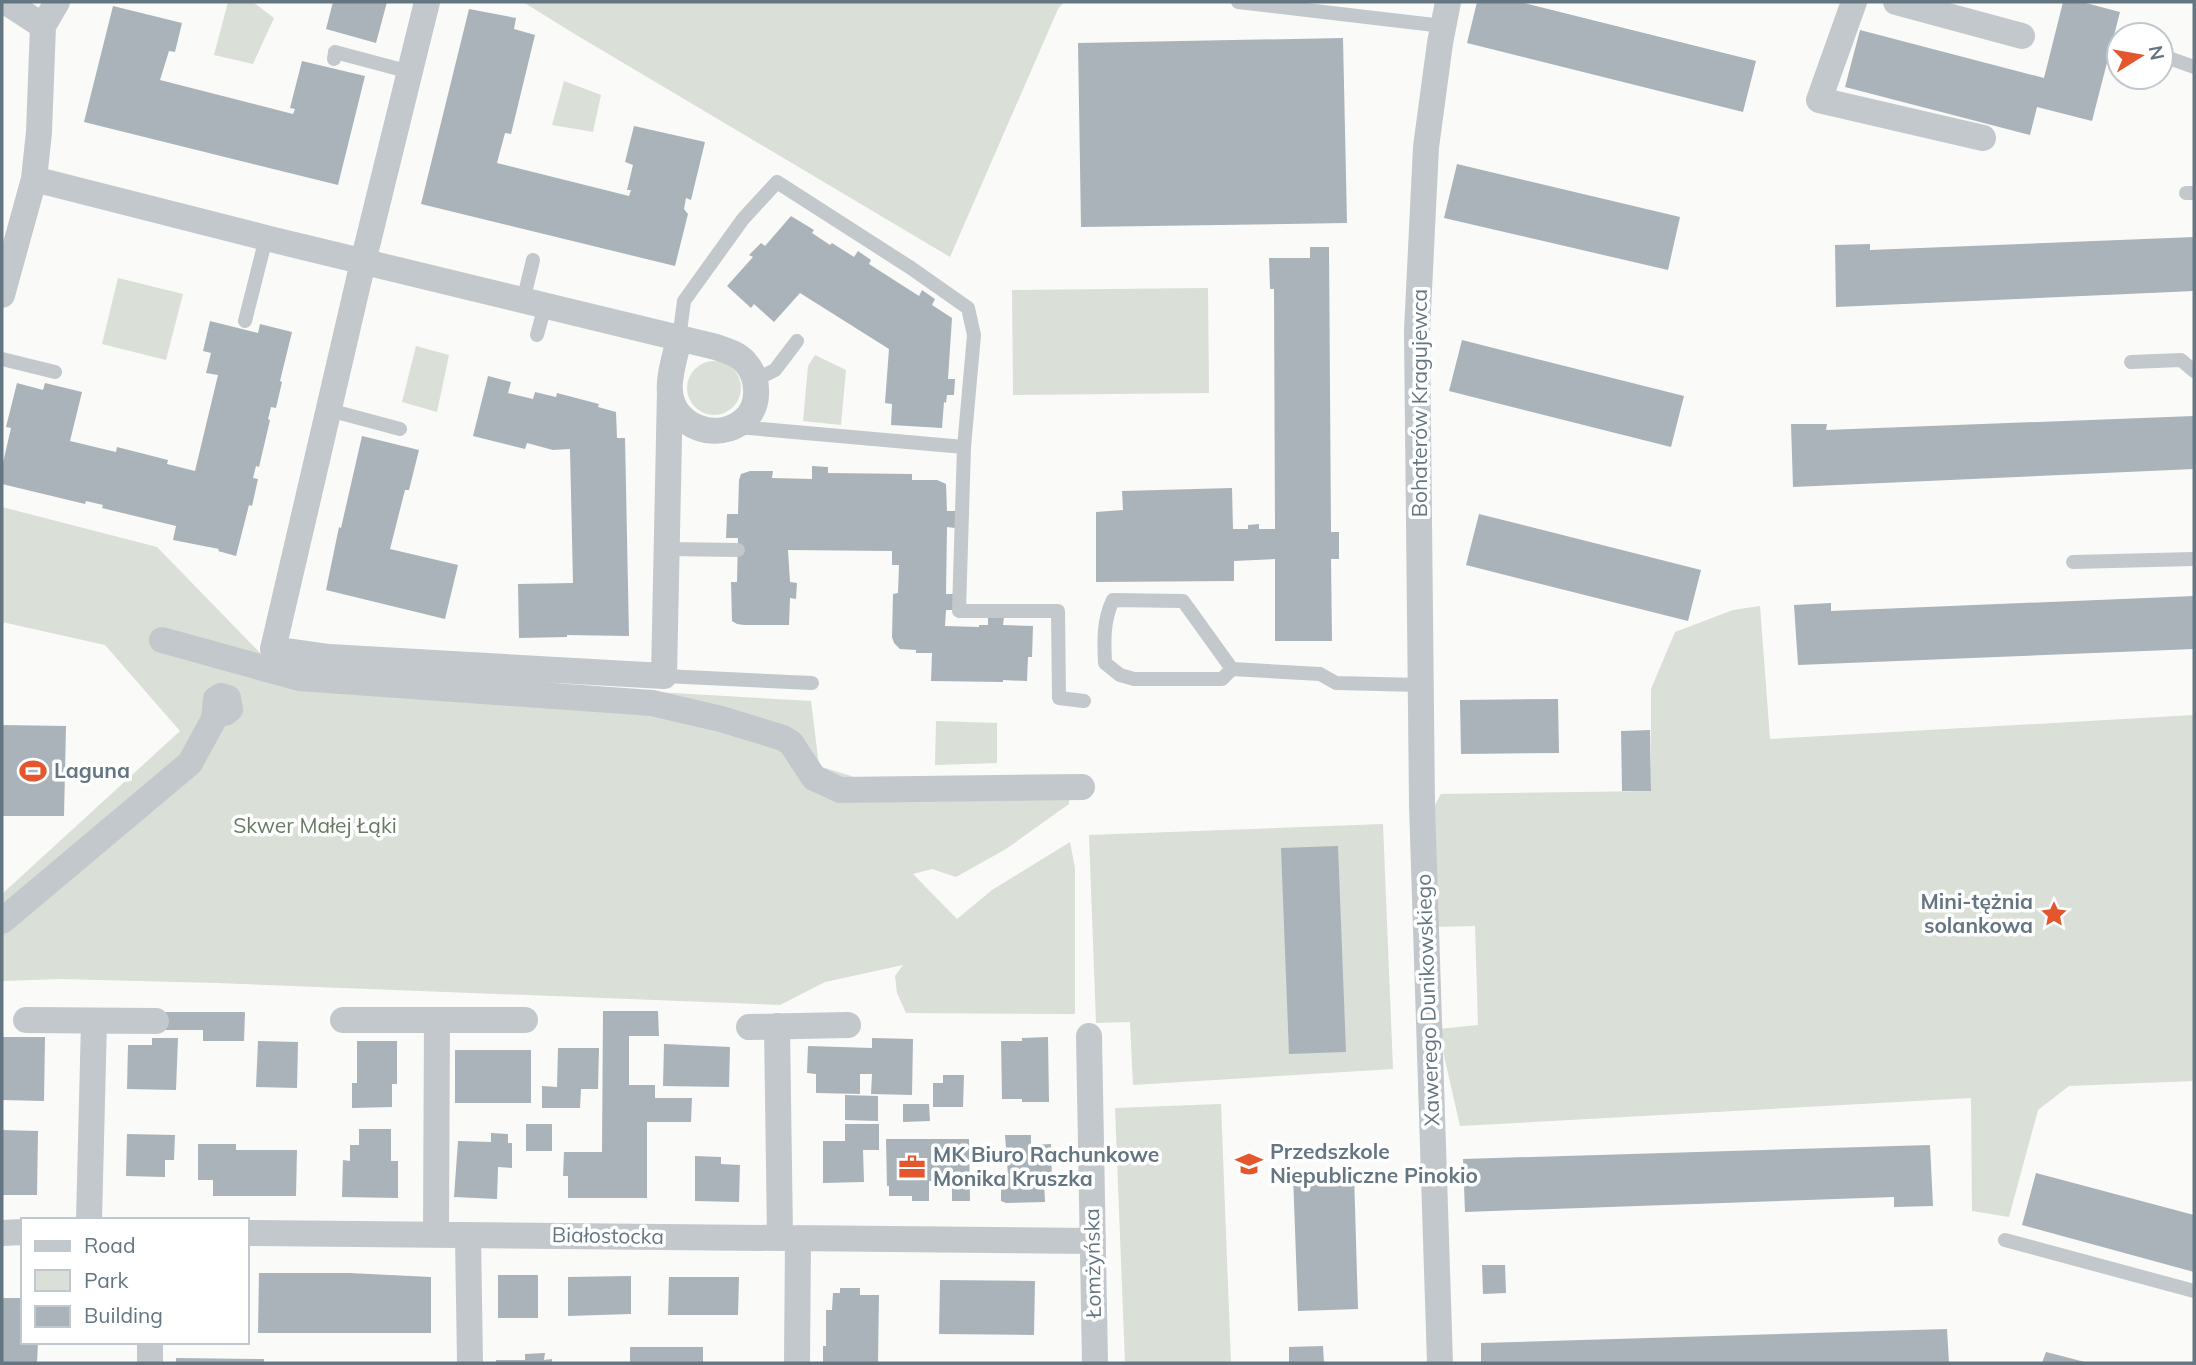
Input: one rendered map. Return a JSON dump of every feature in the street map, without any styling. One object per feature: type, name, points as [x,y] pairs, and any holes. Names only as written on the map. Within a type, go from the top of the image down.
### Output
[{"type":"street","points":[[6,2],[43,26]]},
{"type":"street","points":[[2,295],[34,180],[39,132],[43,26],[57,2]]},
{"type":"street","points":[[427,2],[273,649],[329,657],[664,676],[666,549],[680,417],[673,405],[670,390],[679,339]]},
{"type":"street","points":[[1854,2],[1819,100],[1983,138]]},
{"type":"street","points":[[1896,2],[2022,36]]},
{"type":"street","name":"Bohaterów Kragujewca","points":[[1422,805],[1417,331],[1426,148],[1446,14]]},
{"type":"street","points":[[34,180],[716,347],[736,354],[747,363],[755,380],[757,395],[753,409],[744,421],[715,431],[679,430]]},
{"type":"street","points":[[162,640],[299,678],[652,703],[721,719],[783,738],[792,743],[814,778],[840,790],[1082,787]]},
{"type":"street","points":[[2,921],[190,763],[222,704],[253,665]]},
{"type":"street","name":"Xawerego Dunikowskiego","points":[[1422,805],[1440,1363]]},
{"type":"street","points":[[26,1020],[156,1021]]},
{"type":"street","points":[[343,1020],[525,1020]]},
{"type":"street","points":[[436,1020],[436,1234]]},
{"type":"street","points":[[89,1218],[94,1021]]},
{"type":"street","points":[[748,1027],[848,1025]]},
{"type":"street","points":[[777,1026],[797,1363]]},
{"type":"street","name":"Łomżyńska","points":[[1089,1036],[1095,1363]]},
{"type":"street","points":[[2,1233],[21,1233]]},
{"type":"street","name":"Białostocka","points":[[248,1233],[1093,1241]]},
{"type":"street","points":[[468,1235],[470,1363]]},
{"type":"street","points":[[150,1344],[150,1363]]},
{"type":"lane","points":[[1237,2],[1446,14]]},
{"type":"lane","points":[[335,53],[410,72]]},
{"type":"lane","points":[[2175,61],[2194,67]]},
{"type":"lane","points":[[679,339],[684,301],[743,219],[777,182],[968,308],[974,335],[964,447],[959,611],[1058,611],[1059,698],[1084,701]]},
{"type":"lane","points":[[245,321],[266,238]]},
{"type":"lane","points":[[533,260],[537,335]]},
{"type":"lane","points":[[755,380],[775,370],[797,341]]},
{"type":"lane","points":[[2,359],[55,372]]},
{"type":"lane","points":[[2131,362],[2181,360],[2194,371]]},
{"type":"lane","points":[[329,410],[400,429]]},
{"type":"lane","points":[[733,426],[964,447]]},
{"type":"lane","points":[[666,549],[738,550]]},
{"type":"lane","points":[[2073,562],[2194,559]]},
{"type":"lane","points":[[1232,669],[1183,601],[1114,600],[1109,609],[1104,636],[1105,663],[1120,675],[1135,679],[1222,679],[1232,669],[1321,674],[1336,683],[1421,685]]},
{"type":"lane","points":[[664,676],[812,683]]},
{"type":"lane","points":[[2005,1240],[2194,1291]]},
{"type":"green space","points":[[228,2],[253,2],[274,18],[253,64],[214,55]]},
{"type":"green space","points":[[523,2],[1064,2],[1058,9],[950,257]]},
{"type":"green space","points":[[564,81],[601,95],[593,132],[552,125]]},
{"type":"green space","points":[[118,278],[183,294],[166,360],[102,344]]},
{"type":"green space","points":[[1208,288],[1209,393],[1013,395],[1012,290]]},
{"type":"green space","points":[[416,346],[449,355],[437,412],[402,402]]},
{"type":"green space","points":[[815,355],[846,370],[841,425],[803,421],[808,366]]},
{"type":"green space","points":[[719,361],[729,365],[737,373],[741,388],[737,403],[729,411],[709,415],[699,411],[691,403],[687,383],[691,373],[699,365]]},
{"type":"green space","name":"Skwer Małej Łąki","points":[[2,507],[157,547],[268,661],[638,691],[811,701],[819,766],[928,800],[1068,778],[1069,804],[1006,849],[956,877],[932,869],[913,874],[957,919],[992,890],[1070,842],[1075,868],[1075,1014],[906,1013],[897,993],[895,976],[903,965],[825,982],[780,1005],[217,983],[61,979],[2,981],[2,894],[180,731],[105,645],[2,622]]},
{"type":"green space","points":[[1760,606],[1770,739],[2194,715],[2194,1081],[2069,1086],[2038,1110],[2009,1217],[1972,1211],[1971,1098],[1460,1126],[1438,1029],[1478,1025],[1475,926],[1434,927],[1431,812],[1441,794],[1651,791],[1651,689],[1675,632],[1733,610]]},
{"type":"green space","points":[[936,721],[997,723],[997,763],[935,765]]},
{"type":"green space","points":[[1383,824],[1393,1069],[1133,1085],[1130,1022],[1096,1023],[1089,835]]},
{"type":"green space","points":[[1221,1104],[1231,1363],[1125,1363],[1115,1108]]},
{"type":"building","points":[[333,2],[387,2],[376,43],[326,29]]},
{"type":"building","points":[[1477,2],[1520,2],[1756,61],[1743,112],[1467,43]]},
{"type":"building","points":[[2063,2],[2082,2],[2120,12],[2118,21],[2105,21],[2105,70],[2092,121],[2037,107],[2030,135],[1845,87],[1860,30],[2044,78]]},
{"type":"building","points":[[113,6],[182,23],[175,52],[169,51],[160,80],[293,114],[295,109],[290,108],[302,61],[365,76],[338,185],[84,122]]},
{"type":"building","points":[[469,9],[516,18],[514,29],[535,35],[511,134],[505,133],[497,163],[629,196],[631,190],[627,190],[633,165],[625,162],[634,126],[705,142],[691,200],[686,198],[684,209],[688,214],[675,266],[421,204]]},
{"type":"building","points":[[1343,38],[1347,223],[1081,227],[1078,43]]},
{"type":"building","points":[[1457,164],[1680,217],[1668,270],[1444,218]]},
{"type":"building","points":[[791,216],[814,230],[812,233],[830,245],[832,243],[854,257],[858,251],[871,260],[869,264],[919,296],[922,290],[935,299],[932,305],[952,318],[948,379],[955,379],[954,395],[947,395],[946,403],[944,402],[942,428],[891,425],[892,404],[885,403],[889,349],[800,293],[774,322],[754,304],[751,308],[727,286],[753,257],[749,255],[761,243],[765,246]]},
{"type":"building","points":[[2194,237],[2194,291],[1836,307],[1835,245],[1870,244],[1870,250]]},
{"type":"building","points":[[1310,247],[1329,247],[1331,532],[1339,532],[1339,559],[1331,559],[1332,641],[1275,641],[1275,559],[1234,561],[1234,581],[1096,582],[1096,512],[1123,510],[1122,491],[1232,488],[1233,529],[1248,529],[1248,525],[1259,524],[1259,529],[1275,529],[1274,289],[1270,289],[1269,258],[1310,258]]},
{"type":"building","points":[[210,321],[258,333],[260,324],[292,332],[276,408],[271,407],[259,467],[256,466],[253,478],[258,479],[252,506],[249,505],[236,556],[218,551],[219,549],[173,540],[176,526],[102,508],[103,505],[86,501],[85,504],[2,484],[2,467],[11,428],[6,427],[17,383],[43,390],[45,383],[82,392],[70,441],[116,452],[117,447],[168,460],[167,464],[195,471],[218,375],[206,373],[211,353],[203,351]]},
{"type":"building","points":[[1462,340],[1684,396],[1671,447],[1449,391]]},
{"type":"building","points":[[488,376],[511,382],[508,393],[533,399],[535,392],[556,397],[557,393],[599,404],[598,407],[616,412],[617,438],[625,438],[629,636],[567,635],[519,638],[518,584],[573,583],[570,449],[553,450],[527,443],[525,449],[473,436]]},
{"type":"building","points":[[2194,416],[2194,469],[1793,487],[1791,424],[1827,424],[1826,430]]},
{"type":"building","points":[[362,436],[419,450],[409,490],[405,490],[390,549],[458,565],[445,619],[326,590]]},
{"type":"building","points":[[812,466],[828,467],[828,473],[912,474],[912,480],[937,480],[946,484],[947,511],[956,511],[955,528],[947,527],[946,594],[954,594],[953,610],[946,610],[945,626],[979,627],[988,625],[988,617],[1004,617],[1003,625],[1033,626],[1032,657],[1028,657],[1027,681],[931,681],[932,653],[900,649],[892,637],[893,594],[898,593],[899,565],[892,565],[892,551],[788,550],[790,582],[797,583],[796,599],[790,598],[789,625],[744,625],[732,621],[731,582],[737,582],[738,538],[726,538],[727,514],[738,514],[741,474],[750,471],[773,471],[772,478],[812,479]]},
{"type":"building","points":[[1479,514],[1701,570],[1688,621],[1466,565]]},
{"type":"building","points":[[2194,596],[2194,649],[1798,665],[1794,605],[1831,603],[1831,611]]},
{"type":"building","points":[[1558,699],[1559,753],[1461,754],[1460,700]]},
{"type":"building","name":"Laguna","points":[[2,725],[66,726],[64,816],[2,816]]},
{"type":"building","points":[[1650,730],[1651,791],[1622,791],[1621,731]]},
{"type":"building","points":[[1338,846],[1346,1052],[1289,1054],[1281,848]]},
{"type":"building","points":[[603,1011],[658,1011],[659,1036],[629,1036],[629,1085],[655,1085],[655,1098],[692,1098],[691,1122],[647,1122],[647,1198],[568,1198],[568,1176],[563,1176],[564,1152],[602,1152]]},
{"type":"building","points":[[165,1012],[245,1012],[244,1041],[203,1041],[203,1030],[165,1030]]},
{"type":"building","points":[[2,1037],[45,1037],[44,1101],[2,1100]]},
{"type":"building","points":[[1048,1037],[1049,1102],[1002,1099],[1001,1041]]},
{"type":"building","points":[[152,1038],[178,1038],[176,1090],[127,1089],[128,1045],[152,1045]]},
{"type":"building","points":[[872,1038],[913,1039],[912,1095],[871,1094],[872,1074],[860,1074],[860,1094],[816,1093],[816,1074],[807,1073],[808,1046],[872,1048]]},
{"type":"building","points":[[258,1041],[298,1042],[297,1088],[256,1087]]},
{"type":"building","points":[[357,1041],[397,1041],[397,1084],[392,1084],[392,1107],[352,1108],[352,1083],[357,1083]]},
{"type":"building","points":[[664,1044],[730,1047],[729,1087],[663,1086]]},
{"type":"building","points":[[558,1048],[599,1048],[598,1089],[581,1089],[580,1108],[542,1108],[542,1086],[557,1087]]},
{"type":"building","points":[[455,1050],[531,1050],[531,1103],[455,1103]]},
{"type":"building","points":[[943,1075],[964,1075],[963,1107],[933,1107],[933,1083],[943,1083]]},
{"type":"building","points":[[845,1095],[878,1096],[878,1121],[845,1120]]},
{"type":"building","points":[[903,1104],[929,1104],[930,1121],[903,1122]]},
{"type":"building","points":[[526,1124],[552,1124],[552,1151],[526,1151]]},
{"type":"building","points":[[845,1124],[879,1124],[879,1150],[863,1150],[864,1182],[823,1183],[823,1141],[845,1141]]},
{"type":"building","points":[[359,1129],[391,1129],[391,1161],[398,1161],[398,1198],[342,1197],[343,1160],[350,1161],[350,1145],[359,1145]]},
{"type":"building","points":[[2,1130],[38,1131],[37,1195],[2,1195]]},
{"type":"building","points":[[491,1133],[508,1134],[508,1143],[512,1143],[512,1168],[498,1167],[497,1199],[454,1197],[458,1141],[491,1142]]},
{"type":"building","points":[[127,1134],[175,1135],[174,1160],[165,1160],[165,1177],[126,1176]]},
{"type":"building","points":[[1005,1135],[1031,1135],[1031,1145],[1051,1144],[1052,1180],[1044,1181],[1045,1202],[1001,1201],[1001,1177],[1008,1176]]},
{"type":"building","points":[[886,1139],[969,1139],[970,1201],[952,1201],[952,1181],[929,1181],[929,1201],[912,1201],[912,1196],[889,1196]]},
{"type":"building","points":[[198,1144],[236,1144],[236,1150],[297,1150],[296,1196],[213,1196],[213,1180],[198,1180]]},
{"type":"building","points":[[1930,1145],[1933,1206],[1894,1207],[1894,1197],[1465,1212],[1463,1159]]},
{"type":"building","points":[[695,1156],[721,1157],[721,1164],[740,1165],[739,1202],[695,1201]]},
{"type":"building","points":[[1354,1173],[1358,1309],[1298,1311],[1293,1175]]},
{"type":"building","points":[[2036,1173],[2194,1215],[2194,1272],[2022,1225]]},
{"type":"building","points":[[1482,1265],[1505,1265],[1506,1293],[1483,1294]]},
{"type":"building","points":[[259,1273],[431,1277],[431,1333],[258,1333]]},
{"type":"building","points":[[498,1275],[538,1275],[538,1318],[498,1318]]},
{"type":"building","points":[[631,1276],[631,1314],[568,1316],[568,1277]]},
{"type":"building","points":[[669,1277],[739,1277],[738,1315],[668,1315]]},
{"type":"building","points":[[940,1280],[1035,1281],[1034,1335],[939,1334]]},
{"type":"building","points":[[840,1288],[860,1288],[860,1295],[879,1295],[878,1363],[823,1363],[826,1310],[832,1310],[833,1293],[840,1293]]},
{"type":"building","points":[[2,1298],[21,1298],[21,1344],[38,1344],[37,1363],[2,1363]]},
{"type":"building","points":[[1947,1329],[1949,1363],[1481,1363],[1481,1343]]},
{"type":"building","points":[[1323,1346],[1324,1363],[1289,1363],[1289,1347]]},
{"type":"building","points":[[630,1347],[703,1347],[703,1363],[630,1363]]},
{"type":"building","points":[[2046,1352],[2085,1362],[2085,1363],[2042,1363]]},
{"type":"building","points":[[545,1353],[544,1360],[552,1359],[552,1363],[496,1363],[496,1360],[525,1360],[525,1354]]},
{"type":"building","points":[[176,1358],[264,1359],[264,1363],[176,1363]]},
{"type":"place","name":"Laguna","points":[[33,771]]},
{"type":"place","name":"Mini-tężnia solankowa","points":[[2054,914]]},
{"type":"place","name":"Przedszkole Niepubliczne Pinokio","points":[[1249,1164]]},
{"type":"place","name":"MK Biuro Rachunkowe Monika Kruszka","points":[[912,1167]]}]
